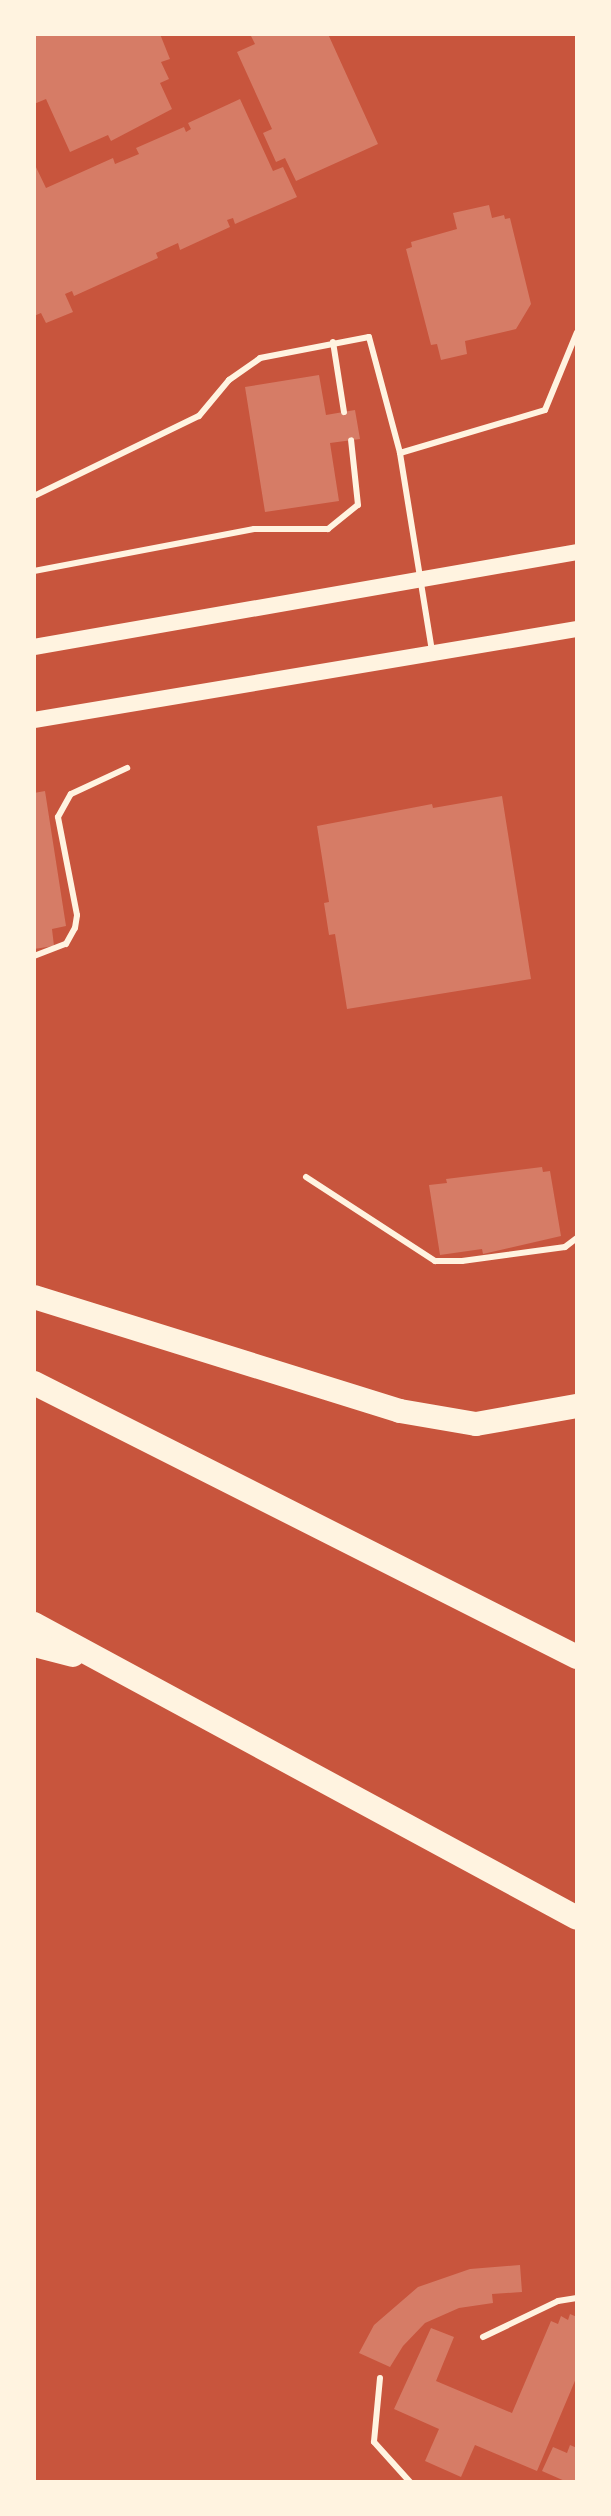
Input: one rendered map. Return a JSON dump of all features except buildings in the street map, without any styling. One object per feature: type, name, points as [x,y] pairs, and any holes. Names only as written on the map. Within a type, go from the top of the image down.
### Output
[{"type":"highway","points":[[34,1297],[400,1411],[476,1424],[577,1406]]},
{"type":"highway","points":[[34,1383],[577,1657]]},
{"type":"highway","points":[[34,1624],[577,1918]]},
{"type":"highway","points":[[34,1645],[114,1666]]},
{"type":"main road","points":[[34,647],[577,552]]},
{"type":"main road","points":[[34,720],[577,629]]},
{"type":"lane","points":[[400,453],[545,410],[577,332]]},
{"type":"lane","points":[[34,496],[199,416],[229,380],[260,358],[369,337],[400,453],[418,578],[433,654]]},
{"type":"lane","points":[[333,342],[344,412]]},
{"type":"lane","points":[[34,571],[254,529],[328,529],[358,505],[351,440]]},
{"type":"lane","points":[[34,956],[66,944],[75,928],[77,915],[58,817],[71,794],[127,768]]},
{"type":"lane","points":[[306,1177],[435,1261],[462,1261],[565,1247],[577,1238]]},
{"type":"lane","points":[[483,2337],[558,2301],[577,2298]]},
{"type":"lane","points":[[380,2378],[374,2442],[410,2482]]}]
